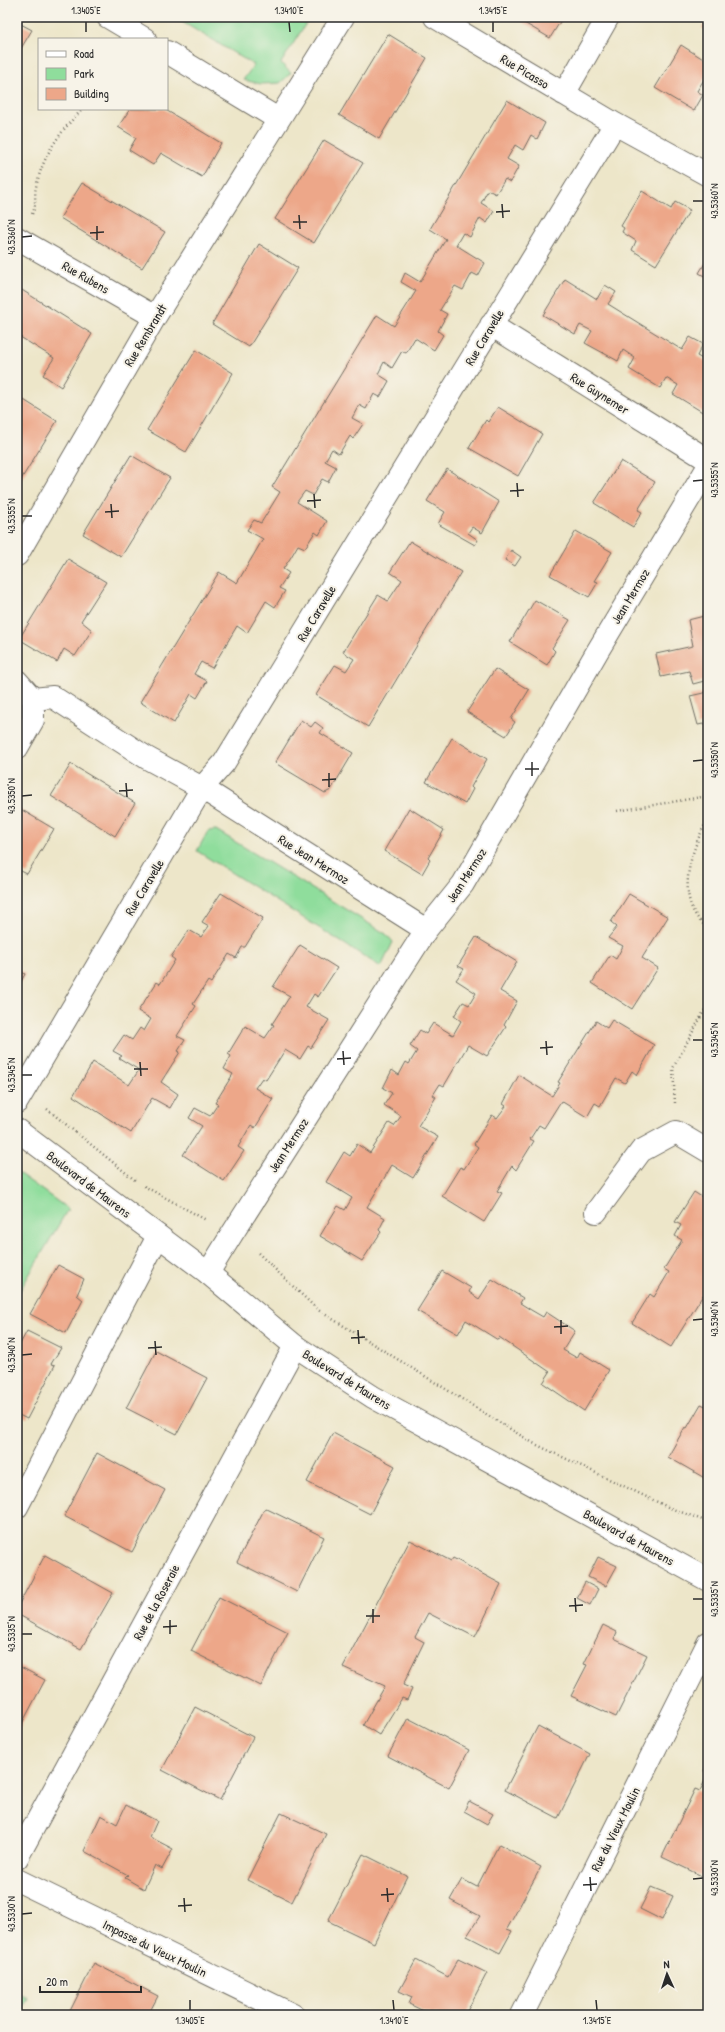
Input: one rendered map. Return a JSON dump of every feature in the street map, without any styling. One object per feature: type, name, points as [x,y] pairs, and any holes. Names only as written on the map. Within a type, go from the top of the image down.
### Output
[{"type":"street","points":[[108,17],[143,38]]},
{"type":"street","name":"Rue Rembrandt","points":[[17,555],[155,317],[343,17]]},
{"type":"street","name":"Rue Picasso","points":[[435,17],[615,124],[708,175]]},
{"type":"street","points":[[564,94],[608,17]]},
{"type":"street","points":[[168,53],[278,119]]},
{"type":"street","name":"Rue Caravelle","points":[[17,1102],[202,788],[224,763],[615,124]]},
{"type":"street","name":"Rue Rubens","points":[[19,239],[155,317]]},
{"type":"street","name":"Rue Guynemer","points":[[491,326],[708,460]]},
{"type":"street","name":"Jean Mermoz","points":[[208,1274],[426,930],[463,884],[597,652],[708,466]]},
{"type":"street","points":[[17,681],[33,699],[33,720],[17,748]]},
{"type":"street","name":"Rue Jean Mermoz","points":[[33,699],[53,697],[147,758],[202,788],[426,930]]},
{"type":"street","name":"Boulevard de Maurens","points":[[17,1130],[208,1274],[295,1346],[373,1397],[708,1580]]},
{"type":"street","points":[[596,1212],[641,1151],[676,1132],[708,1151]]},
{"type":"street","points":[[17,1507],[158,1236]]},
{"type":"street","name":"Rue de la Roseraie","points":[[17,1858],[295,1346]]},
{"type":"street","name":"Rue du Vieux Moulin","points":[[522,2015],[708,1643]]},
{"type":"street","name":"Impasse du Vieux Moulin","points":[[17,1880],[293,2015]]},
{"type":"path","points":[[19,239],[36,207],[36,188],[46,155],[68,123],[82,110]]},
{"type":"path","points":[[618,811],[708,796]]},
{"type":"path","points":[[708,819],[695,843],[688,871],[688,897],[698,921],[708,928]]},
{"type":"path","points":[[676,1132],[673,1068],[708,1004]]},
{"type":"path","points":[[43,1106],[144,1187],[210,1222]]},
{"type":"path","points":[[258,1253],[318,1310],[533,1443],[670,1508],[708,1522]]},
{"type":"green space","points":[[174,17],[310,17],[281,63],[291,73],[280,83],[261,84],[243,80],[254,65]]},
{"type":"green space","points":[[216,830],[386,934],[393,942],[381,967],[197,851],[208,831]]},
{"type":"green space","points":[[17,1172],[68,1209],[19,1292],[17,1291]]},
{"type":"green space","points":[[17,1993],[28,1998],[19,2015],[17,2015]]},
{"type":"building","points":[[514,17],[563,17],[550,38]]},
{"type":"building","points":[[708,18],[708,31],[702,28]]},
{"type":"building","points":[[17,22],[32,30],[17,55]]},
{"type":"building","points":[[388,34],[427,58],[379,139],[339,115]]},
{"type":"building","points":[[681,45],[708,62],[708,73],[697,91],[703,95],[694,111],[655,88]]},
{"type":"building","points":[[507,100],[545,123],[537,139],[531,135],[523,150],[515,145],[507,159],[519,166],[510,182],[505,179],[496,194],[488,190],[481,203],[494,211],[487,223],[480,218],[470,237],[463,233],[456,245],[485,263],[478,276],[472,273],[463,290],[455,286],[440,310],[447,314],[438,331],[443,335],[434,350],[415,338],[406,353],[402,351],[392,368],[384,362],[378,374],[389,381],[380,397],[374,394],[366,409],[359,405],[352,418],[363,424],[353,439],[350,436],[339,454],[332,449],[325,461],[336,467],[328,482],[322,479],[313,495],[305,491],[297,502],[327,521],[319,535],[315,532],[305,548],[298,545],[283,569],[289,573],[279,588],[285,591],[275,607],[266,601],[247,633],[237,626],[212,668],[201,662],[194,674],[207,681],[197,698],[191,694],[174,723],[140,702],[219,572],[237,583],[263,539],[247,530],[254,520],[261,523],[280,492],[272,487],[377,315],[394,326],[416,291],[401,282],[405,273],[420,282],[446,239],[430,229]]},
{"type":"building","points":[[129,110],[166,110],[221,143],[202,177],[161,153],[153,165],[129,150],[136,138],[118,127]]},
{"type":"building","points":[[324,140],[363,163],[314,243],[275,219]]},
{"type":"building","points":[[82,183],[165,232],[142,268],[60,218]]},
{"type":"building","points":[[642,191],[671,209],[675,202],[690,210],[656,265],[632,250],[636,241],[622,232],[624,228],[621,226]]},
{"type":"building","points":[[259,244],[298,268],[249,347],[212,324]]},
{"type":"building","points":[[708,258],[708,278],[699,273]]},
{"type":"building","points":[[565,279],[597,299],[605,285],[616,292],[608,304],[682,350],[690,337],[703,344],[697,356],[708,362],[708,406],[704,413],[673,394],[678,385],[666,378],[660,388],[629,369],[635,358],[623,350],[618,361],[585,343],[592,331],[580,325],[575,334],[543,315]]},
{"type":"building","points":[[17,287],[92,334],[61,387],[43,375],[54,358],[17,335]]},
{"type":"building","points":[[196,350],[233,373],[186,452],[147,430]]},
{"type":"building","points":[[19,397],[57,421],[17,486],[17,399]]},
{"type":"building","points":[[498,407],[542,434],[518,476],[469,448],[486,420],[488,422]]},
{"type":"building","points":[[131,455],[170,478],[121,557],[83,534]]},
{"type":"building","points":[[621,461],[655,482],[638,510],[642,512],[633,527],[594,503]]},
{"type":"building","points":[[447,469],[499,502],[482,533],[472,527],[468,533],[478,540],[475,545],[438,524],[445,512],[427,501]]},
{"type":"building","points":[[576,531],[612,552],[594,581],[598,582],[589,597],[550,575]]},
{"type":"building","points":[[410,541],[461,572],[368,727],[316,695],[335,665],[346,671],[354,659],[343,652],[378,595],[388,601],[402,580],[390,572]]},
{"type":"building","points":[[511,550],[521,557],[515,566],[505,560]]},
{"type":"building","points":[[68,559],[106,582],[81,621],[92,630],[75,656],[64,649],[57,662],[19,639]]},
{"type":"building","points":[[535,600],[570,620],[552,648],[555,651],[547,665],[510,642]]},
{"type":"building","points":[[708,615],[708,680],[693,684],[689,671],[661,677],[656,654],[693,646],[688,620]]},
{"type":"building","points":[[495,669],[529,690],[511,719],[515,722],[506,736],[467,712]]},
{"type":"building","points":[[708,692],[708,723],[698,725],[690,696]]},
{"type":"building","points":[[301,720],[311,727],[315,722],[323,728],[320,733],[353,753],[331,790],[325,793],[275,763]]},
{"type":"building","points":[[452,738],[487,759],[471,787],[473,789],[465,804],[426,782]]},
{"type":"building","points":[[71,764],[135,803],[115,836],[51,796]]},
{"type":"building","points":[[17,807],[54,829],[27,874],[17,869]]},
{"type":"building","points":[[409,808],[444,830],[428,858],[430,860],[422,874],[384,851]]},
{"type":"building","points":[[221,893],[263,918],[245,947],[242,947],[236,958],[229,954],[211,983],[208,981],[193,1004],[196,1006],[177,1036],[185,1040],[178,1051],[180,1052],[161,1082],[178,1094],[170,1108],[152,1098],[131,1133],[73,1096],[93,1062],[129,1085],[139,1070],[119,1058],[122,1056],[113,1051],[124,1035],[132,1040],[140,1028],[144,1031],[151,1019],[138,1011],[157,982],[160,984],[167,973],[175,960],[171,957],[189,930],[201,937],[209,926],[202,922]]},
{"type":"building","points":[[629,894],[668,917],[642,958],[658,968],[632,1009],[592,983],[610,955],[616,959],[623,946],[608,938],[617,927],[611,922]]},
{"type":"building","points":[[476,937],[517,962],[500,991],[517,1001],[504,1025],[506,1027],[487,1056],[468,1045],[444,1086],[440,1084],[433,1095],[436,1097],[418,1126],[438,1137],[413,1178],[392,1165],[367,1207],[385,1218],[379,1230],[381,1232],[362,1261],[320,1236],[338,1206],[345,1210],[352,1198],[326,1182],[344,1152],[350,1156],[357,1144],[370,1153],[389,1123],[394,1126],[401,1116],[384,1105],[392,1093],[383,1088],[392,1070],[399,1075],[406,1062],[409,1064],[417,1051],[410,1046],[420,1030],[426,1034],[433,1023],[453,1035],[461,1021],[454,1016],[463,1002],[469,1005],[476,993],[456,980],[464,969],[458,966]]},
{"type":"building","points":[[300,945],[337,968],[318,997],[314,994],[306,1007],[329,1020],[311,1048],[308,1046],[300,1059],[285,1050],[266,1080],[262,1078],[255,1088],[273,1099],[255,1128],[251,1125],[238,1147],[244,1151],[224,1181],[183,1155],[202,1126],[189,1118],[195,1108],[210,1116],[218,1104],[215,1103],[233,1074],[224,1069],[231,1056],[228,1054],[245,1026],[265,1038],[274,1025],[272,1024],[290,996],[273,987]]},
{"type":"building","points":[[17,969],[25,974],[17,989]]},
{"type":"building","points":[[612,1020],[654,1045],[637,1075],[632,1071],[625,1083],[616,1078],[600,1106],[595,1103],[587,1117],[561,1101],[544,1128],[539,1125],[530,1139],[534,1141],[516,1170],[512,1166],[497,1191],[502,1193],[484,1222],[442,1196],[460,1167],[464,1169],[478,1147],[474,1144],[492,1115],[497,1118],[506,1106],[503,1104],[519,1075],[552,1096],[560,1083],[558,1082],[596,1021],[607,1028]]},
{"type":"building","points":[[694,1192],[708,1201],[708,1294],[706,1297],[703,1295],[671,1347],[632,1323],[650,1294],[654,1297],[669,1272],[664,1269],[682,1240],[675,1236],[681,1225],[675,1222]]},
{"type":"building","points":[[58,1265],[84,1279],[77,1295],[83,1300],[66,1333],[30,1314]]},
{"type":"building","points":[[442,1271],[471,1288],[469,1292],[479,1299],[492,1279],[523,1298],[520,1303],[531,1310],[543,1317],[546,1312],[575,1331],[563,1350],[577,1358],[580,1352],[609,1370],[584,1411],[543,1383],[550,1372],[499,1337],[498,1340],[466,1320],[458,1334],[417,1311]]},
{"type":"building","points":[[27,1331],[61,1348],[51,1364],[55,1365],[27,1419],[17,1414],[17,1345],[19,1346]]},
{"type":"building","points":[[156,1351],[207,1378],[177,1434],[126,1408]]},
{"type":"building","points":[[701,1404],[708,1407],[708,1480],[668,1457],[685,1427],[687,1428]]},
{"type":"building","points":[[333,1433],[395,1466],[370,1514],[307,1482]]},
{"type":"building","points":[[97,1453],[165,1490],[132,1552],[64,1516]]},
{"type":"building","points":[[265,1508],[324,1537],[297,1592],[237,1562]]},
{"type":"building","points":[[410,1540],[451,1561],[453,1558],[501,1584],[475,1637],[428,1613],[415,1637],[424,1642],[403,1685],[412,1689],[407,1700],[402,1698],[379,1735],[363,1725],[385,1686],[343,1667]]},
{"type":"building","points":[[45,1555],[113,1593],[81,1649],[17,1614],[17,1608]]},
{"type":"building","points":[[598,1557],[617,1566],[606,1586],[588,1577]]},
{"type":"building","points":[[585,1582],[598,1589],[590,1605],[577,1598]]},
{"type":"building","points":[[219,1597],[288,1632],[261,1686],[191,1651]]},
{"type":"building","points":[[603,1625],[617,1632],[614,1639],[647,1655],[616,1717],[571,1696],[587,1665],[584,1664]]},
{"type":"building","points":[[17,1665],[45,1680],[17,1733]]},
{"type":"building","points":[[195,1707],[253,1737],[220,1800],[162,1770]]},
{"type":"building","points":[[408,1718],[469,1750],[449,1788],[388,1756]]},
{"type":"building","points":[[538,1726],[590,1754],[558,1818],[505,1790]]},
{"type":"building","points":[[708,1762],[708,1773],[704,1771]]},
{"type":"building","points":[[708,1774],[708,1879],[662,1857],[695,1789],[700,1791]]},
{"type":"building","points":[[469,1801],[493,1814],[487,1824],[464,1811]]},
{"type":"building","points":[[126,1805],[157,1821],[150,1837],[173,1849],[162,1869],[155,1865],[144,1889],[125,1878],[128,1875],[84,1851],[101,1815],[117,1824]]},
{"type":"building","points":[[281,1813],[326,1834],[292,1902],[247,1880]]},
{"type":"building","points":[[499,1844],[541,1867],[507,1929],[512,1931],[500,1953],[467,1936],[480,1916],[450,1900],[462,1879],[477,1887]]},
{"type":"building","points":[[363,1854],[407,1876],[374,1943],[328,1921]]},
{"type":"building","points":[[651,1887],[673,1896],[662,1920],[640,1909]]},
{"type":"building","points":[[458,1959],[487,1973],[465,2015],[432,2015],[409,2004],[412,1997],[399,1991],[416,1960],[448,1977]]},
{"type":"building","points":[[94,1963],[158,1996],[148,2015],[68,2015]]}]
